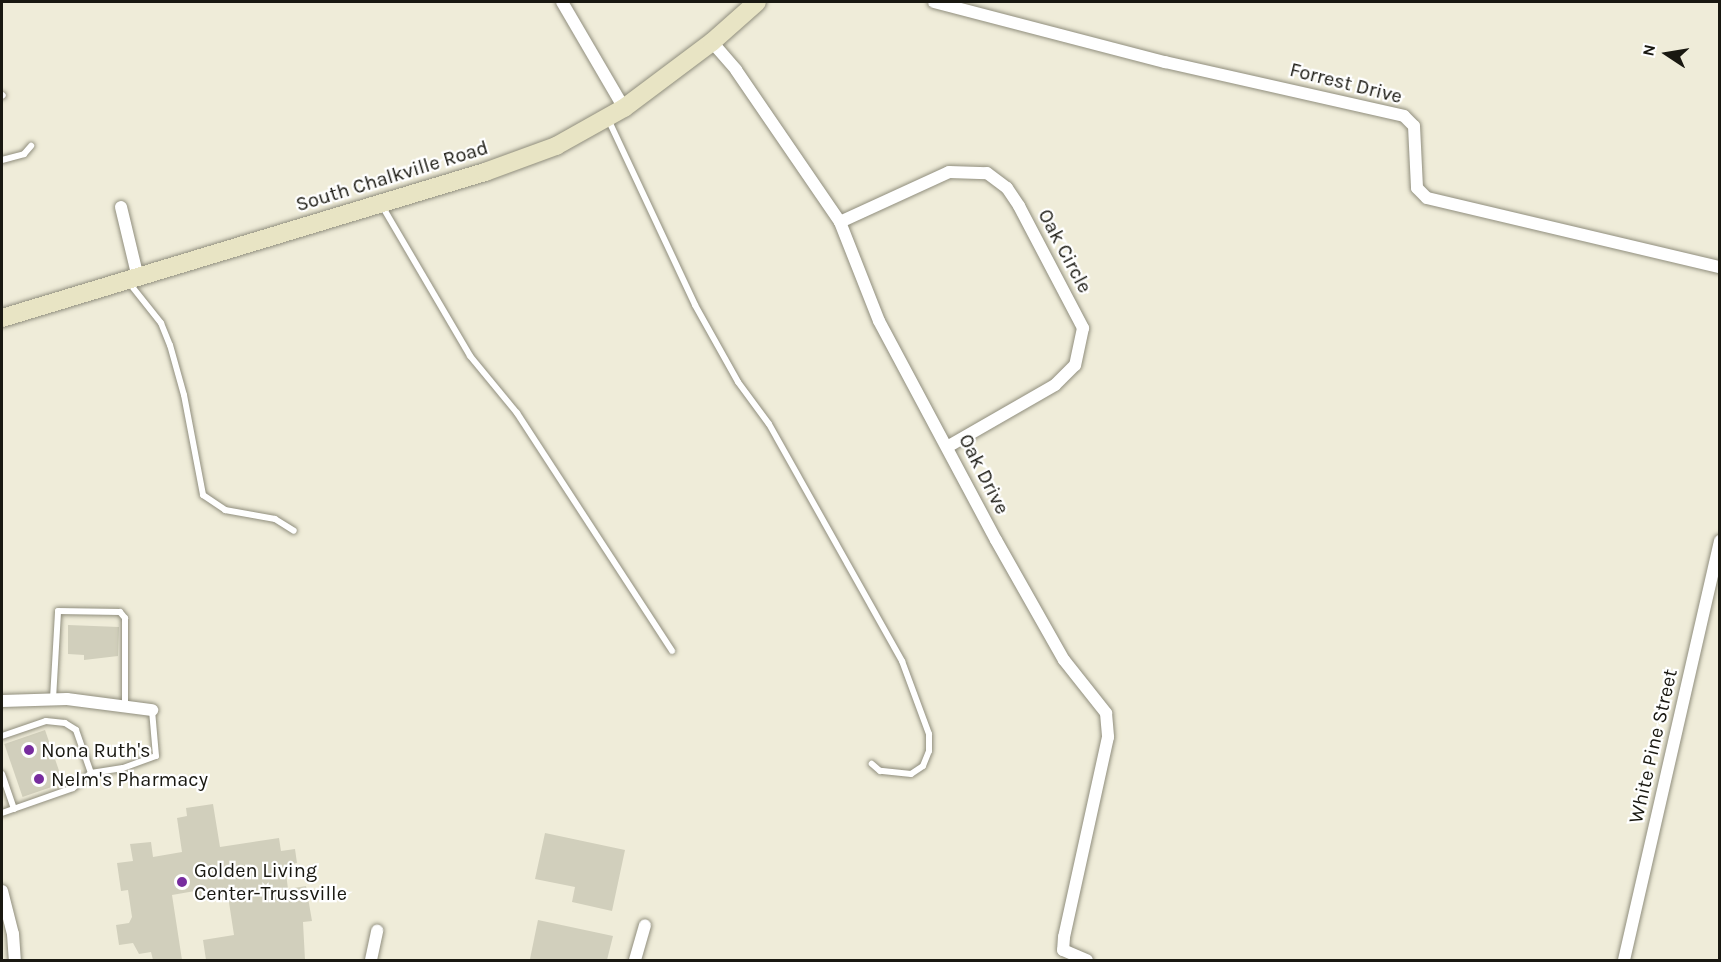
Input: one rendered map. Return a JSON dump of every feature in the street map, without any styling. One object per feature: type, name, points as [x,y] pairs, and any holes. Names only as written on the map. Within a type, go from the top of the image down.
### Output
[{"type":"main road","name":"South Chalkville Road","points":[[2,315],[133,279],[380,204],[556,146],[624,108],[712,42],[757,2]]},
{"type":"street","points":[[562,2],[624,108]]},
{"type":"street","name":"Forrest Drive","points":[[934,2],[1165,62],[1404,116],[1414,126],[1413,176],[1417,190],[1427,198],[1719,267]]},
{"type":"street","name":"Oak Drive","points":[[712,42],[736,70],[840,222],[879,321],[949,446],[996,540],[1064,660],[1106,713],[1108,737],[1063,950],[1086,960]]},
{"type":"street","name":"Oak Circle","points":[[840,222],[949,172],[987,173],[1006,188],[1019,206],[1083,328],[1075,365],[1055,385],[949,446]]},
{"type":"street","points":[[121,207],[133,279]]},
{"type":"street","name":"White Pine Street","points":[[1624,960],[1719,541]]},
{"type":"street","points":[[2,701],[53,699],[152,710]]},
{"type":"street","points":[[2,891],[13,934],[15,960]]},
{"type":"street","points":[[635,960],[645,925]]},
{"type":"street","points":[[371,960],[377,931]]},
{"type":"lane","points":[[607,118],[695,305],[738,382],[769,424],[902,661],[929,734],[929,751],[923,766],[911,774],[896,775],[872,764]]},
{"type":"lane","points":[[2,160],[24,153],[31,146]]},
{"type":"lane","points":[[380,204],[470,356],[517,413],[672,651]]},
{"type":"lane","points":[[133,279],[161,323],[170,345],[184,395],[203,495],[225,510],[275,519],[294,531]]},
{"type":"lane","points":[[53,699],[58,611],[120,612],[125,618],[125,706]]},
{"type":"lane","points":[[2,813],[73,788],[91,773],[156,756],[152,710]]},
{"type":"lane","points":[[2,736],[46,721],[65,723],[76,730],[91,773]]},
{"type":"lane","points":[[2,774],[14,809]]},
{"type":"building","points":[[68,625],[119,627],[118,656],[84,660],[84,655],[68,654]]},
{"type":"building","points":[[45,730],[63,783],[23,797],[4,744]]},
{"type":"building","name":"Golden Living Center-Trussville","points":[[213,804],[220,847],[279,838],[281,851],[295,849],[297,863],[285,865],[288,889],[306,886],[312,921],[303,922],[305,960],[206,960],[203,940],[234,935],[228,896],[197,901],[195,891],[172,895],[182,960],[153,960],[151,952],[139,954],[133,943],[119,945],[116,925],[129,923],[132,917],[128,890],[121,891],[117,863],[133,861],[130,844],[151,842],[153,857],[182,852],[177,818],[187,816],[186,808]]},
{"type":"building","points":[[545,833],[625,850],[612,911],[572,902],[575,887],[535,879]]},
{"type":"building","points":[[538,920],[613,936],[607,960],[530,959]]},
{"type":"place","name":"Nona Ruth's","points":[[29,750]]},
{"type":"place","name":"Nelm's Pharmacy","points":[[39,779]]},
{"type":"place","name":"Golden Living Center-Trussville","points":[[182,882]]}]
